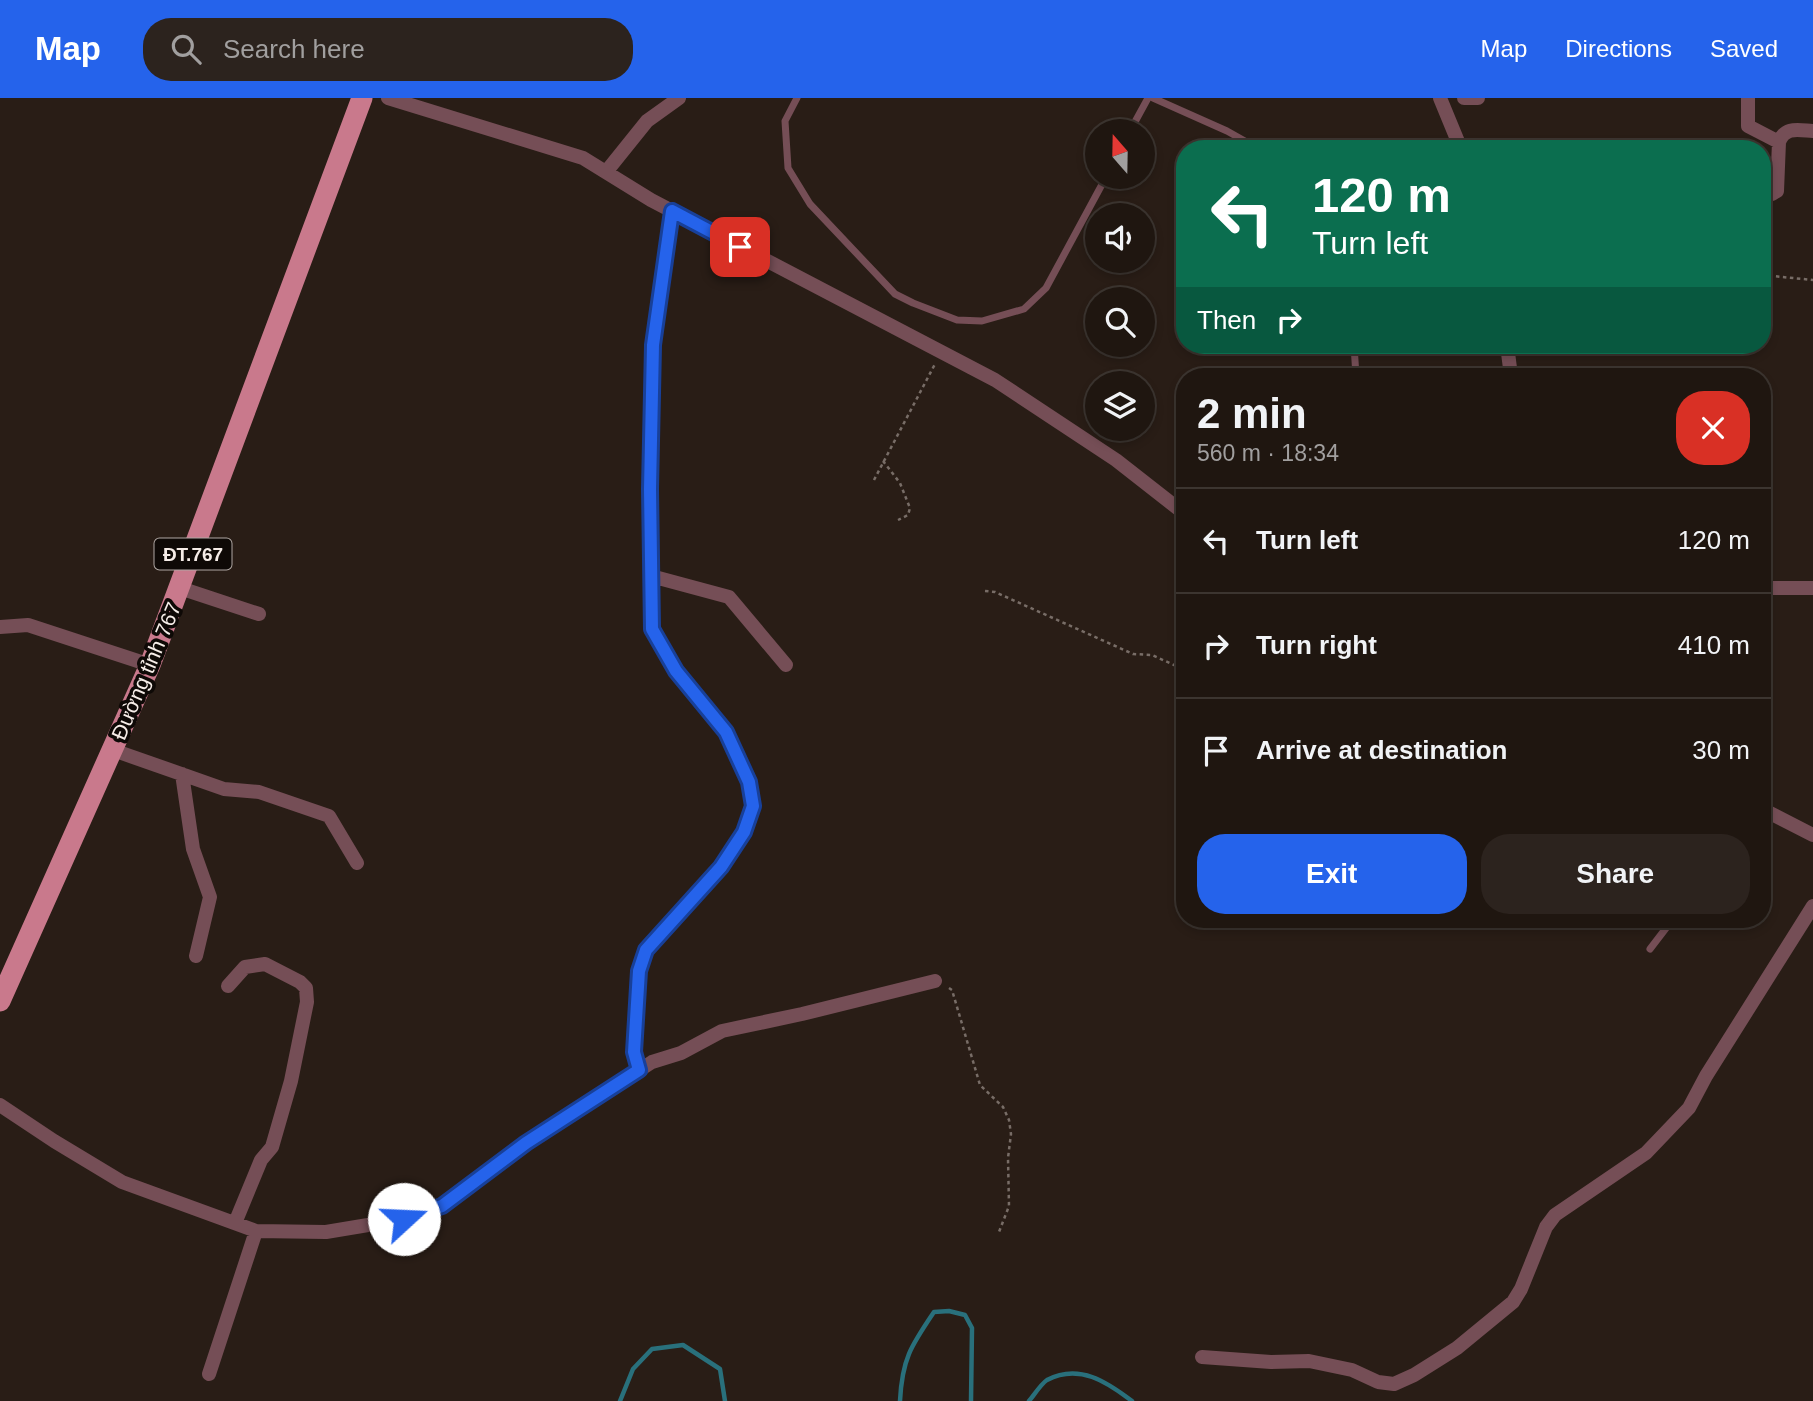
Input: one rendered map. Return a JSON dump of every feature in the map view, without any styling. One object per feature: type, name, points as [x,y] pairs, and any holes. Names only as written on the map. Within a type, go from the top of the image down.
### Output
[{"type":"main road","name":"Đường tỉnh 767","points":[[0,1001],[150,665],[362,98]]},
{"type":"street","points":[[388,98],[583,158],[672,211],[995,380],[1116,460],[1176,507]]},
{"type":"street","points":[[606,172],[647,121],[679,98]]},
{"type":"street","points":[[1440,98],[1457,140]]},
{"type":"street","points":[[1464,98],[1478,98]]},
{"type":"street","points":[[1748,98],[1748,126],[1779,142]]},
{"type":"street","points":[[1771,194],[1777,191],[1781,135],[1789,130],[1813,131]]},
{"type":"street","points":[[639,1070],[634,1052],[639,971],[646,950],[721,867],[744,832],[753,806],[749,782],[726,732],[676,671],[652,629],[650,489],[653,345],[672,211]]},
{"type":"street","points":[[651,576],[729,597],[786,665]]},
{"type":"street","points":[[1771,587],[1813,588]]},
{"type":"street","points":[[180,588],[259,614]]},
{"type":"street","points":[[0,626],[28,625],[150,665]]},
{"type":"street","points":[[113,750],[224,789],[259,792],[329,816],[357,863]]},
{"type":"street","points":[[182,774],[193,849],[210,897],[196,956]]},
{"type":"street","points":[[1771,814],[1813,835]]},
{"type":"street","points":[[1202,1357],[1271,1362],[1309,1361],[1352,1370],[1378,1382],[1394,1384],[1414,1375],[1457,1348],[1513,1301],[1521,1289],[1546,1227],[1555,1215],[1646,1153],[1689,1108],[1706,1076],[1813,906]]},
{"type":"street","points":[[228,986],[245,967],[265,964],[300,982],[306,988],[307,1002],[291,1081],[272,1147],[261,1160],[235,1223]]},
{"type":"street","points":[[0,1104],[122,1182],[256,1231],[326,1232],[404,1219],[442,1206],[526,1143],[639,1070],[652,1062],[681,1053],[722,1031],[934,981]]},
{"type":"street","points":[[209,1374],[256,1231]]},
{"type":"lane","points":[[797,98],[785,121],[788,168],[810,204],[895,293],[957,320],[982,321],[1024,309],[1046,288],[1099,189]]},
{"type":"lane","points":[[1137,119],[1150,98],[1243,140]]},
{"type":"lane","points":[[1650,949],[1666,928]]},
{"type":"path","points":[[1771,276],[1813,280]]},
{"type":"path","points":[[874,480],[942,352]]},
{"type":"path","points":[[883,461],[900,482],[910,508],[908,515],[898,520]]},
{"type":"path","points":[[985,591],[995,592],[1133,654],[1152,655],[1176,666]]},
{"type":"path","points":[[934,981],[952,990],[980,1086],[1003,1107],[1009,1119],[1009,1206],[999,1231]]},
{"type":"waterway","points":[[900,1401],[903,1374],[914,1344],[934,1312],[949,1311],[965,1315],[972,1328],[971,1401]]},
{"type":"waterway","points":[[620,1401],[633,1369],[652,1349],[683,1345],[720,1369],[725,1401]]},
{"type":"waterway","points":[[1029,1401],[1047,1380],[1070,1373],[1092,1377],[1113,1387],[1132,1401]]},
{"type":"route","points":[[404,1219],[442,1206],[526,1143],[639,1070],[634,1052],[639,971],[646,950],[721,867],[744,832],[753,806],[749,782],[726,732],[676,671],[652,629],[650,489],[653,345],[672,211],[740,247]]}]
